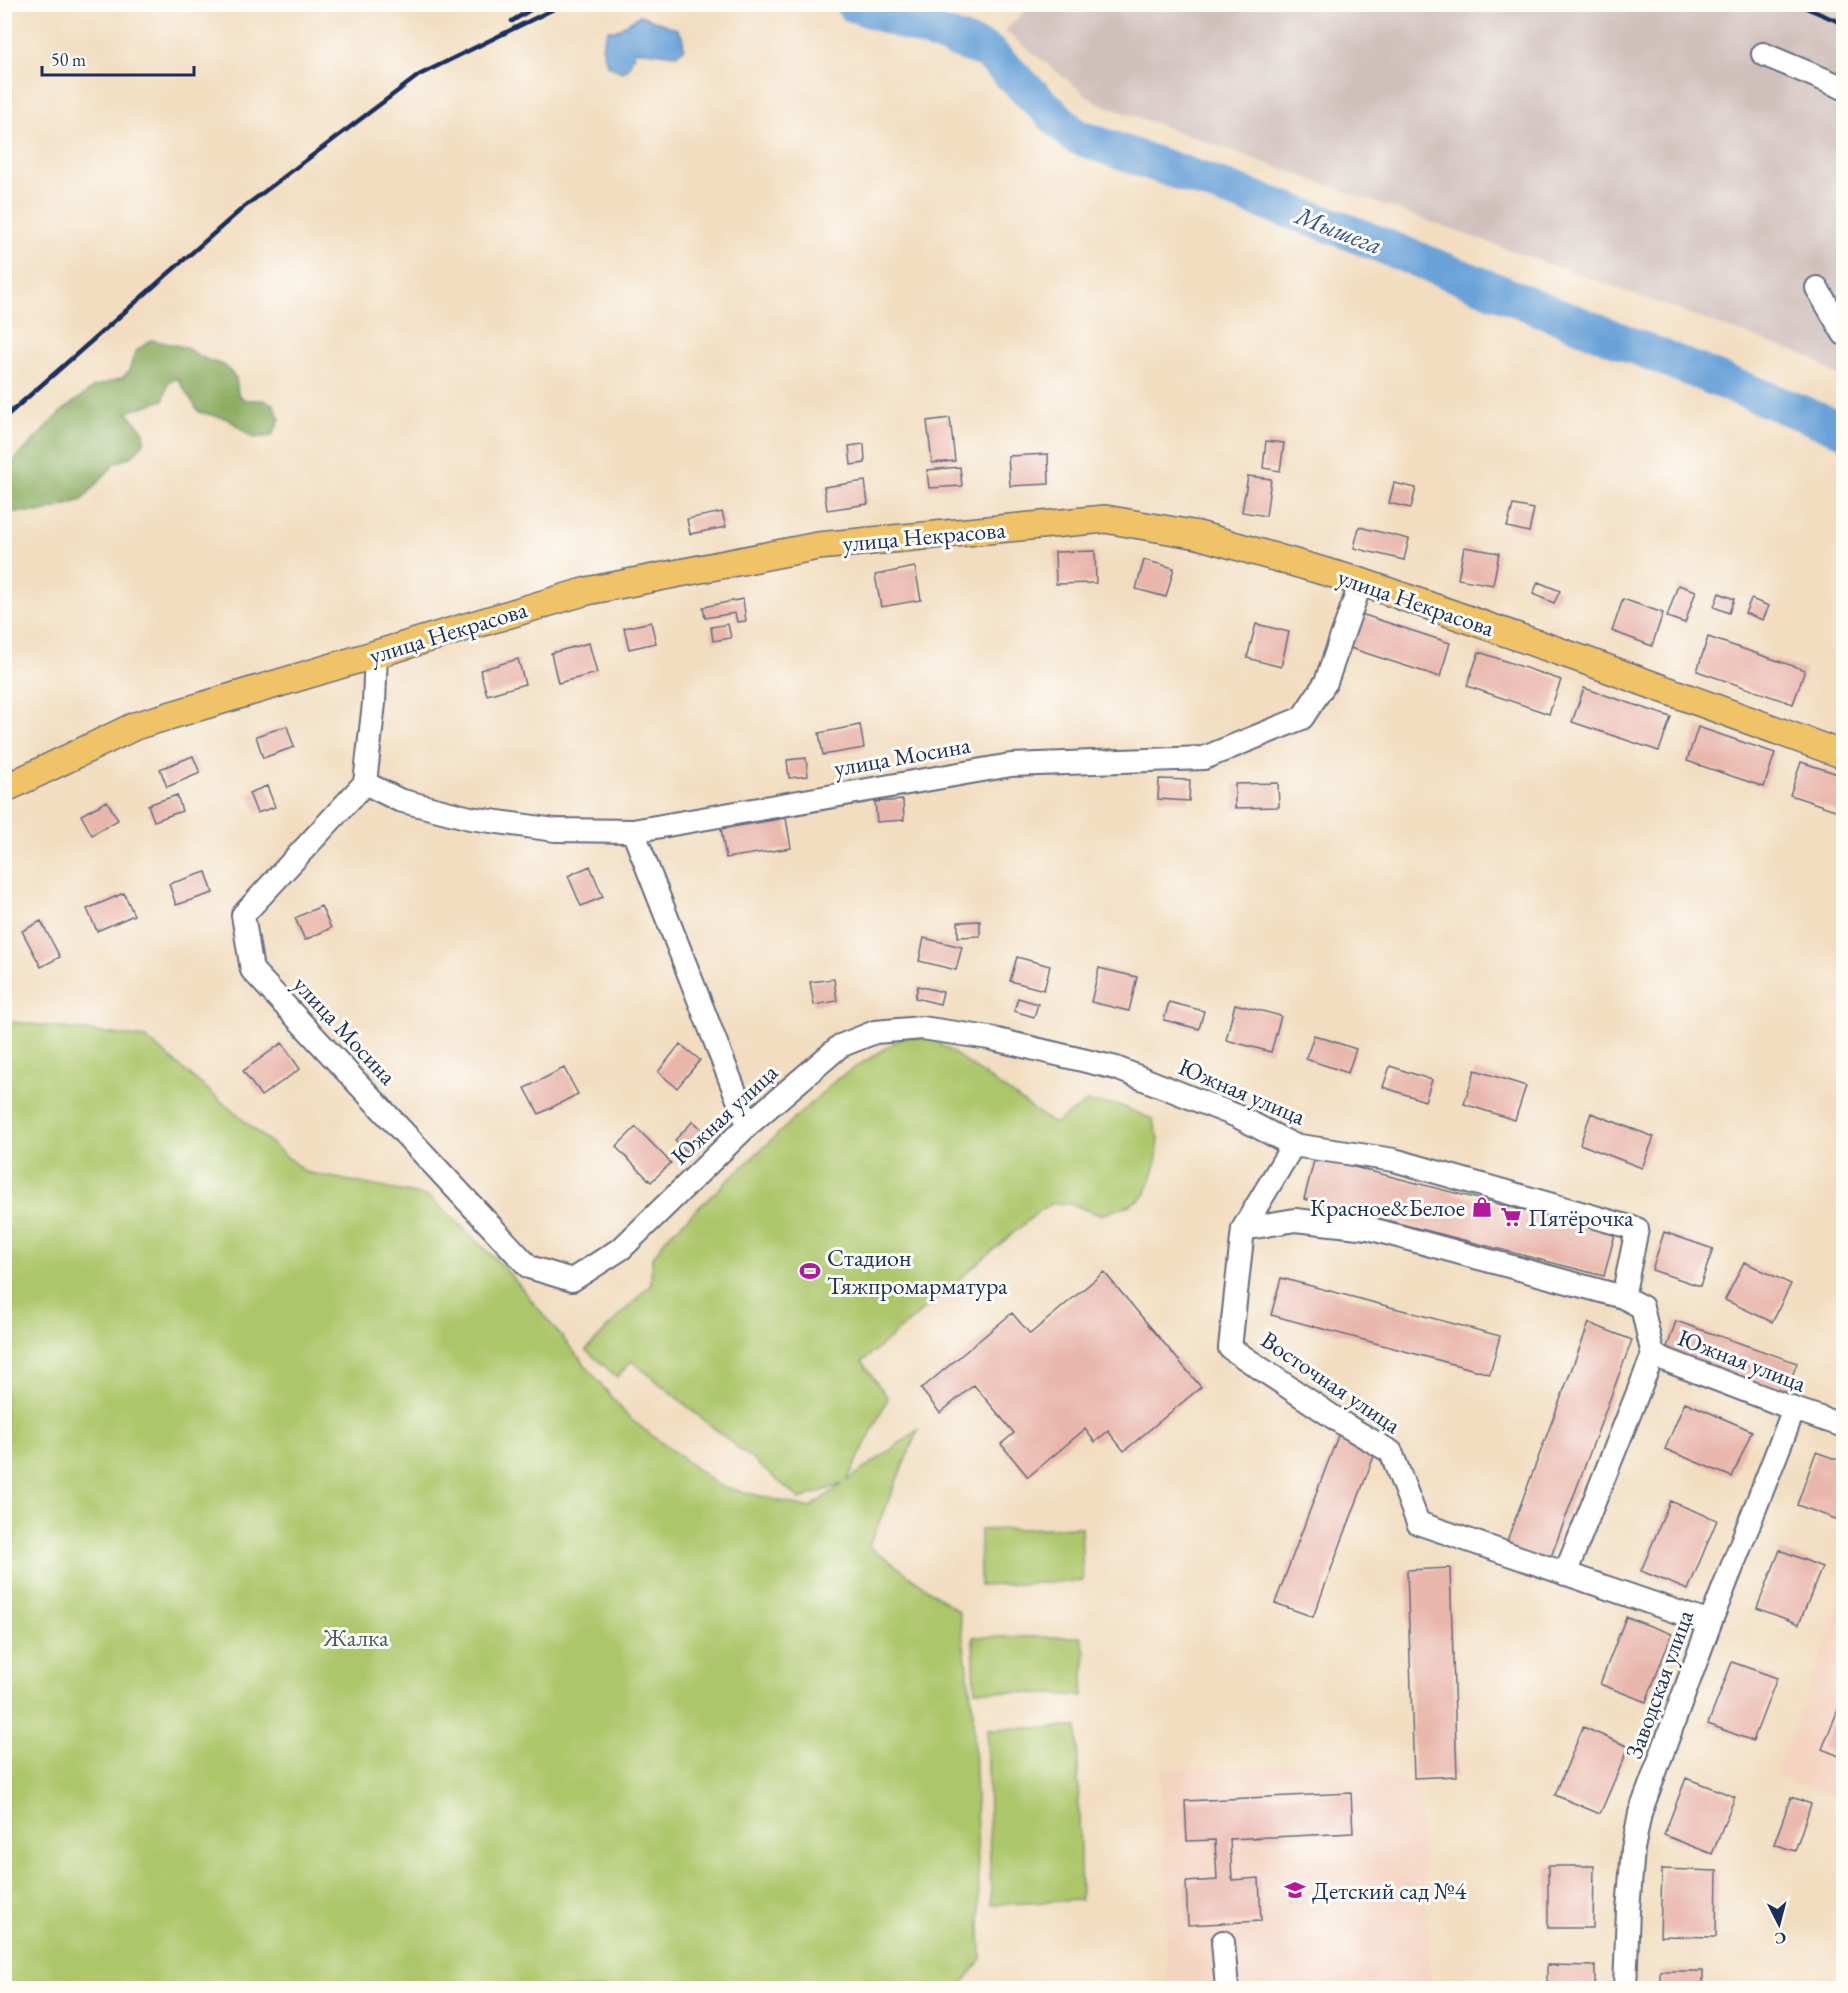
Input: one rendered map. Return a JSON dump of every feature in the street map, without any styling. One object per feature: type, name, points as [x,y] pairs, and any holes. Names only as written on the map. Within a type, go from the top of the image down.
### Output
[{"type":"main road","name":"улица Некрасова","points":[[4,789],[135,726],[587,591],[818,546],[1105,519],[1198,535],[1361,582],[1581,658],[1844,755]]},
{"type":"street","points":[[1763,54],[1844,88]]},
{"type":"street","points":[[1817,288],[1844,334]]},
{"type":"street","name":"улица Мосина","points":[[572,1280],[529,1267],[252,970],[243,915],[365,783],[399,800],[470,818],[555,830],[633,831],[1011,765],[1204,758],[1302,718],[1326,682],[1361,582]]},
{"type":"street","points":[[365,783],[374,703],[376,653]]},
{"type":"street","points":[[633,831],[748,1125]]},
{"type":"street","name":"Южная улица","points":[[572,1280],[622,1248],[748,1125],[840,1046],[875,1032],[921,1028],[989,1038],[1116,1068],[1237,1116],[1293,1145],[1394,1160],[1637,1229],[1623,1297],[1641,1307],[1653,1355],[1844,1426]]},
{"type":"street","name":"Восточная улица","points":[[1293,1145],[1244,1229],[1230,1348],[1345,1425],[1391,1452],[1418,1522],[1710,1623]]},
{"type":"street","points":[[1244,1229],[1295,1220],[1368,1228],[1623,1297]]},
{"type":"street","points":[[1565,1574],[1653,1355]]},
{"type":"street","name":"Заводская улица","points":[[1625,1989],[1633,1849],[1640,1813],[1710,1623],[1794,1409]]},
{"type":"street","points":[[1222,1942],[1227,1989]]},
{"type":"shaded area","points":[[1031,4],[1843,5],[1843,380],[1812,358],[1095,102],[1005,31]]},
{"type":"shaded area","points":[[1843,1597],[1843,1800],[1776,1776]]},
{"type":"shaded area","name":"Детский сад №4","points":[[1373,1765],[1419,1792],[1431,1988],[1168,1988],[1160,1769]]},
{"type":"green space","points":[[151,340],[184,347],[207,360],[224,365],[236,378],[238,394],[245,400],[264,400],[273,404],[280,419],[272,436],[253,438],[228,419],[199,412],[177,378],[168,383],[164,400],[127,412],[144,432],[144,443],[132,456],[115,463],[82,500],[43,512],[11,512],[5,515],[5,470],[61,412],[94,387],[122,378],[129,371],[135,352]]},
{"type":"green space","name":"Жалка","points":[[5,1021],[146,1038],[305,1172],[430,1197],[503,1266],[629,1418],[719,1486],[810,1508],[842,1484],[800,1499],[632,1361],[617,1377],[586,1350],[651,1284],[652,1258],[668,1236],[837,1079],[903,1037],[932,1038],[1054,1124],[1087,1102],[1119,1105],[1152,1119],[1159,1138],[1156,1165],[1145,1195],[1130,1205],[1100,1215],[1071,1204],[1053,1203],[1038,1212],[862,1362],[888,1398],[847,1481],[918,1430],[869,1546],[959,1612],[973,1710],[981,1960],[959,1988],[5,1988]]},
{"type":"green space","points":[[1081,1527],[1083,1581],[980,1586],[980,1530]]},
{"type":"green space","points":[[973,1637],[1081,1637],[1085,1651],[1083,1696],[975,1690]]},
{"type":"green space","points":[[1077,1727],[1081,1900],[991,1905],[987,1729]]},
{"type":"water","points":[[640,15],[677,29],[683,38],[684,49],[676,55],[635,51],[628,69],[622,72],[607,65],[602,46],[608,30],[617,30]]},
{"type":"building","points":[[950,418],[955,461],[932,463],[927,421]]},
{"type":"building","points":[[1266,441],[1284,443],[1280,471],[1263,468]]},
{"type":"building","points":[[864,444],[865,463],[851,465],[849,446]]},
{"type":"building","points":[[1048,454],[1049,484],[1010,486],[1008,456]]},
{"type":"building","points":[[960,467],[962,486],[929,488],[927,470]]},
{"type":"building","points":[[1248,476],[1271,479],[1266,516],[1242,512]]},
{"type":"building","points":[[865,481],[868,504],[827,510],[824,487]]},
{"type":"building","points":[[1394,483],[1416,488],[1411,508],[1389,503]]},
{"type":"building","points":[[1513,505],[1534,509],[1529,532],[1507,527]]},
{"type":"building","points":[[722,512],[726,527],[690,534],[687,519]]},
{"type":"building","points":[[1359,527],[1409,539],[1404,560],[1354,548]]},
{"type":"building","points":[[1464,547],[1499,553],[1493,585],[1458,579]]},
{"type":"building","points":[[1095,551],[1096,583],[1056,584],[1055,552]]},
{"type":"building","points":[[1144,560],[1174,568],[1166,597],[1136,589]]},
{"type":"building","points":[[915,567],[921,600],[881,607],[875,575]]},
{"type":"building","points":[[1538,582],[1560,591],[1554,603],[1533,594]]},
{"type":"building","points":[[1678,585],[1696,591],[1685,623],[1667,617]]},
{"type":"building","points":[[1719,593],[1734,599],[1729,613],[1714,607]]},
{"type":"building","points":[[743,599],[746,621],[737,622],[735,613],[705,618],[703,607]]},
{"type":"building","points":[[1623,599],[1663,613],[1652,646],[1612,631]]},
{"type":"building","points":[[1751,599],[1769,606],[1763,620],[1745,613]]},
{"type":"building","points":[[1361,614],[1450,643],[1440,677],[1350,648]]},
{"type":"building","points":[[651,622],[656,643],[629,649],[624,628]]},
{"type":"building","points":[[728,624],[731,638],[713,641],[711,627]]},
{"type":"building","points":[[1256,624],[1289,632],[1281,667],[1247,658]]},
{"type":"building","points":[[1708,637],[1805,670],[1793,704],[1697,671]]},
{"type":"building","points":[[589,643],[597,673],[558,683],[551,653]]},
{"type":"building","points":[[1479,652],[1561,680],[1549,714],[1467,686]]},
{"type":"building","points":[[518,659],[525,684],[487,695],[480,670]]},
{"type":"building","points":[[1584,688],[1671,717],[1659,751],[1572,722]]},
{"type":"building","points":[[860,725],[864,748],[823,755],[819,733]]},
{"type":"building","points":[[287,726],[294,747],[263,758],[256,736]]},
{"type":"building","points":[[1698,727],[1775,753],[1764,787],[1687,761]]},
{"type":"building","points":[[193,756],[200,773],[167,787],[160,769]]},
{"type":"building","points":[[806,758],[808,776],[789,778],[787,760]]},
{"type":"building","points":[[1801,762],[1844,776],[1844,813],[1790,795]]},
{"type":"building","points":[[1159,779],[1190,780],[1189,801],[1158,799]]},
{"type":"building","points":[[1278,783],[1279,807],[1235,808],[1235,784]]},
{"type":"building","points":[[267,786],[275,807],[257,813],[249,793]]},
{"type":"building","points":[[177,795],[182,811],[154,821],[148,805]]},
{"type":"building","points":[[903,800],[904,820],[877,822],[875,802]]},
{"type":"building","points":[[107,801],[118,820],[92,835],[81,815]]},
{"type":"building","points":[[786,818],[791,848],[726,858],[721,829]]},
{"type":"building","points":[[590,866],[603,897],[581,906],[568,876]]},
{"type":"building","points":[[206,872],[213,893],[176,905],[169,884]]},
{"type":"building","points":[[124,893],[134,915],[97,931],[87,909]]},
{"type":"building","points":[[321,906],[331,928],[305,940],[295,918]]},
{"type":"building","points":[[41,921],[60,957],[41,967],[22,931]]},
{"type":"building","points":[[980,921],[980,936],[958,937],[958,922]]},
{"type":"building","points":[[924,938],[962,947],[956,970],[919,961]]},
{"type":"building","points":[[1017,957],[1050,966],[1044,990],[1010,981]]},
{"type":"building","points":[[1099,968],[1137,977],[1129,1011],[1091,1002]]},
{"type":"building","points":[[834,979],[837,1001],[814,1005],[810,982]]},
{"type":"building","points":[[918,986],[943,992],[940,1004],[915,998]]},
{"type":"building","points":[[1018,998],[1038,1004],[1034,1017],[1014,1011]]},
{"type":"building","points":[[1169,1002],[1204,1011],[1199,1029],[1164,1020]]},
{"type":"building","points":[[1235,1004],[1281,1016],[1271,1052],[1226,1040]]},
{"type":"building","points":[[1314,1035],[1356,1049],[1348,1073],[1306,1059]]},
{"type":"building","points":[[282,1043],[300,1069],[261,1096],[243,1071]]},
{"type":"building","points":[[680,1044],[700,1060],[677,1088],[658,1072]]},
{"type":"building","points":[[1390,1066],[1432,1080],[1425,1101],[1383,1087]]},
{"type":"building","points":[[564,1068],[578,1094],[539,1114],[525,1088]]},
{"type":"building","points":[[1475,1070],[1526,1086],[1515,1120],[1464,1104]]},
{"type":"building","points":[[1591,1113],[1654,1137],[1642,1168],[1580,1144]]},
{"type":"building","points":[[693,1121],[708,1135],[689,1154],[675,1140]]},
{"type":"building","points":[[636,1127],[671,1163],[651,1182],[616,1147]]},
{"type":"building","points":[[1315,1157],[1615,1234],[1604,1276],[1304,1199]]},
{"type":"building","points":[[1664,1232],[1713,1249],[1700,1286],[1652,1270]]},
{"type":"building","points":[[1744,1262],[1791,1284],[1772,1322],[1725,1300]]},
{"type":"building","points":[[1104,1272],[1201,1387],[1124,1451],[1108,1431],[1095,1442],[1085,1429],[1028,1477],[1001,1444],[1014,1433],[974,1385],[940,1413],[921,1389],[1012,1313],[1030,1334]]},
{"type":"building","points":[[1281,1278],[1500,1336],[1490,1374],[1271,1315]]},
{"type":"building","points":[[1676,1321],[1797,1363],[1784,1398],[1664,1356]]},
{"type":"building","points":[[1589,1323],[1632,1340],[1549,1562],[1505,1546]]},
{"type":"building","points":[[1685,1402],[1752,1431],[1732,1477],[1665,1449]]},
{"type":"building","points":[[1339,1433],[1377,1448],[1313,1617],[1275,1603]]},
{"type":"building","points":[[1816,1452],[1844,1462],[1844,1522],[1797,1505]]},
{"type":"building","points":[[1670,1501],[1717,1520],[1688,1590],[1641,1571]]},
{"type":"building","points":[[1780,1550],[1822,1567],[1799,1624],[1757,1608]]},
{"type":"building","points":[[1450,1568],[1457,1776],[1414,1778],[1407,1570]]},
{"type":"building","points":[[1626,1617],[1672,1634],[1646,1702],[1600,1684]]},
{"type":"building","points":[[1732,1662],[1777,1678],[1753,1741],[1708,1724]]},
{"type":"building","points":[[1844,1695],[1844,1758],[1822,1749]]},
{"type":"building","points":[[1583,1727],[1629,1747],[1600,1814],[1555,1795]]},
{"type":"building","points":[[1686,1778],[1735,1797],[1712,1854],[1664,1835]]},
{"type":"building","points":[[1351,1793],[1353,1833],[1230,1839],[1232,1880],[1259,1878],[1261,1921],[1188,1925],[1186,1882],[1217,1880],[1215,1840],[1187,1841],[1185,1801]]},
{"type":"building","points":[[1791,1797],[1811,1804],[1795,1851],[1774,1844]]},
{"type":"building","points":[[1548,1866],[1594,1866],[1593,1928],[1548,1928]]},
{"type":"building","points":[[1662,1869],[1717,1871],[1716,1937],[1660,1936]]},
{"type":"building","points":[[1547,1965],[1595,1966],[1595,1988],[1547,1988]]},
{"type":"building","points":[[1660,1971],[1703,1971],[1703,1988],[1660,1988]]},
{"type":"waterway","name":"Мышега","points":[[853,4],[987,51],[1075,136],[1336,227],[1844,430]]},
{"type":"railway","points":[[512,21],[540,4]]},
{"type":"railway","points":[[4,418],[244,207],[419,75],[564,4]]},
{"type":"railway","points":[[1797,4],[1844,24]]},
{"type":"place","name":"Красное&Белое","points":[[1482,1207]]},
{"type":"place","name":"Пятёрочка","points":[[1511,1217]]},
{"type":"place","name":"Стадион Тяжпромарматура","points":[[810,1271]]},
{"type":"place","name":"Детский сад №4","points":[[1295,1890]]}]
